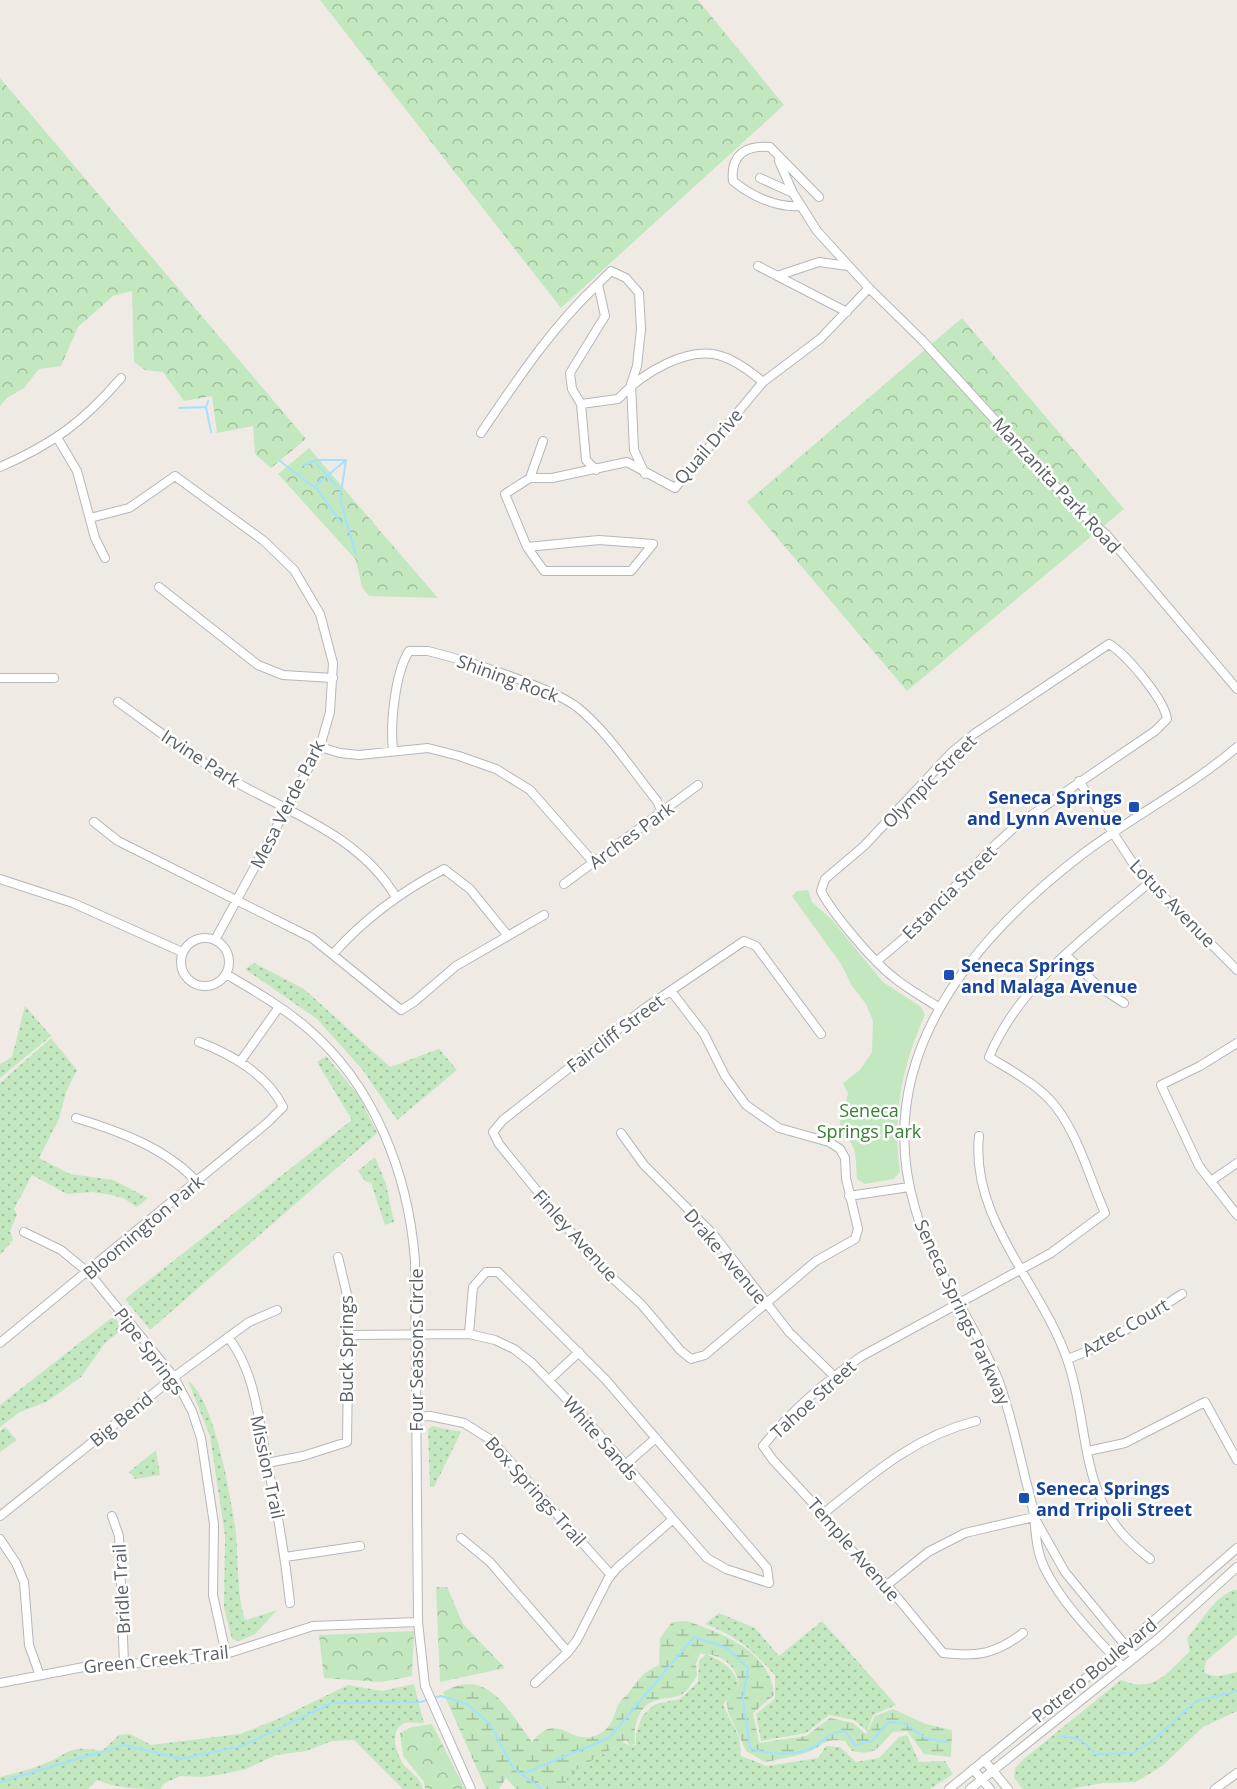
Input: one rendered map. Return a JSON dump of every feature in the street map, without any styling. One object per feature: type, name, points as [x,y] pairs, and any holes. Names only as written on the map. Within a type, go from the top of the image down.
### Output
[{"type":"street","points":[[800,206],[790,207],[748,193],[733,181],[732,171],[745,149],[752,146],[770,147],[819,197]]},
{"type":"street","name":"Manzanita Park Road","points":[[779,161],[800,206],[817,231],[869,288],[922,340],[1078,511],[1106,534],[1237,689]]},
{"type":"street","points":[[760,178],[777,183],[793,193]]},
{"type":"street","points":[[777,276],[819,262],[848,266]]},
{"type":"street","points":[[758,266],[847,312]]},
{"type":"street","points":[[481,433],[531,358],[577,303],[611,271],[626,278],[639,293],[641,329],[637,366],[631,384],[634,450],[645,474]]},
{"type":"street","points":[[596,470],[586,460],[581,404],[572,389],[570,373],[605,316],[598,284]]},
{"type":"street","points":[[581,404],[618,399],[631,384],[655,369],[694,354],[722,356],[762,381],[820,339],[869,288]]},
{"type":"street","points":[[0,467],[58,439],[100,402],[121,378]]},
{"type":"street","name":"Quail Drive","points":[[645,474],[675,488],[762,381]]},
{"type":"street","points":[[58,439],[77,471],[95,538],[105,558]]},
{"type":"street","points":[[530,478],[543,441]]},
{"type":"street","points":[[527,547],[599,540],[653,544],[631,571],[589,569],[544,571],[527,547],[505,494],[530,478],[552,478],[627,462],[645,474]]},
{"type":"street","name":"Mesa Verde Park","points":[[90,518],[136,504],[175,476],[264,541],[294,570],[312,598],[326,630],[333,678],[330,712],[320,747],[215,940]]},
{"type":"street","points":[[159,586],[258,665],[283,675],[333,678]]},
{"type":"street","name":"Olympic Street","points":[[877,961],[826,902],[821,891],[825,879],[864,846],[960,746],[1109,644],[1122,651],[1166,707],[1167,719]]},
{"type":"street","name":"Shining Rock","points":[[393,750],[393,719],[402,662],[409,651],[428,651],[569,702],[602,733],[657,801],[662,812]]},
{"type":"street","points":[[0,678],[54,678]]},
{"type":"street","name":"Irvine Park","points":[[118,702],[194,757],[357,850],[386,881],[396,897]]},
{"type":"street","name":"Estancia Street","points":[[877,961],[910,933],[994,846],[1038,810],[1155,731],[1167,719]]},
{"type":"street","points":[[320,747],[358,755],[415,748],[442,751],[512,777],[530,790],[594,863]]},
{"type":"street","name":"Seneca Springs Parkway","points":[[1122,1666],[1068,1604],[1045,1569],[1034,1533],[1034,1517],[1009,1410],[984,1349],[922,1231],[909,1187],[904,1142],[905,1109],[921,1045],[938,1007],[971,962],[1009,921],[1080,856],[1196,780],[1237,747]]},
{"type":"street","name":"Lotus Avenue","points":[[1079,781],[1138,871],[1237,970]]},
{"type":"street","name":"Arches Park","points":[[564,884],[699,785]]},
{"type":"street","points":[[94,822],[118,841],[312,938],[382,997],[401,1010],[414,1002],[456,966],[544,915]]},
{"type":"street","points":[[333,954],[348,936],[396,897],[444,869],[470,889],[508,936]]},
{"type":"street","points":[[0,879],[73,903],[182,952]]},
{"type":"street","points":[[1124,1003],[1098,986],[1066,955],[1149,883]]},
{"type":"street","points":[[200,938],[215,940],[222,944],[229,958],[226,974],[214,984],[206,986],[191,982],[182,968],[182,952],[200,938]]},
{"type":"street","name":"Faircliff Street","points":[[493,1132],[503,1120],[602,1041],[744,941],[756,946],[821,1034]]},
{"type":"street","name":"Tahoe Street","points":[[764,1446],[775,1431],[834,1376],[862,1356],[1051,1253],[1105,1213],[1066,1122],[1055,1106],[1018,1074],[989,1057],[1000,1029],[1018,1003],[1066,955]]},
{"type":"street","points":[[877,961],[897,980],[938,1007]]},
{"type":"street","name":"Four Seasons Circle","points":[[226,974],[306,1027],[342,1065],[376,1116],[394,1156],[413,1232],[418,1622],[425,1686],[435,1713],[471,1789]]},
{"type":"street","points":[[671,991],[709,1042],[734,1091],[746,1105],[779,1128],[828,1142],[840,1149],[845,1158],[849,1196],[858,1229],[855,1239],[816,1261],[767,1304]]},
{"type":"street","points":[[199,1042],[221,1050],[240,1062],[279,1007]]},
{"type":"street","points":[[1237,1043],[1200,1066],[1161,1084],[1193,1155],[1237,1215]]},
{"type":"street","name":"Bloomington Park","points":[[0,1343],[89,1273],[283,1107],[278,1096],[240,1062]]},
{"type":"street","points":[[76,1118],[107,1127],[165,1155],[197,1182]]},
{"type":"street","name":"Finley Avenue","points":[[493,1132],[498,1144],[596,1262],[637,1299],[680,1350],[691,1359],[705,1355],[767,1304]]},
{"type":"street","name":"Drake Avenue","points":[[621,1133],[644,1165],[712,1234],[789,1332],[834,1376]]},
{"type":"street","points":[[979,1136],[977,1170],[982,1188],[994,1218],[1068,1359],[1076,1385],[1093,1479],[1112,1522],[1131,1544],[1150,1559]]},
{"type":"street","points":[[1211,1181],[1237,1162]]},
{"type":"street","points":[[849,1196],[909,1187]]},
{"type":"street","name":"Pipe Springs","points":[[24,1232],[61,1250],[89,1273],[174,1377],[192,1411],[201,1438],[214,1524],[213,1595],[226,1654]]},
{"type":"street","name":"Buck Springs","points":[[267,1463],[303,1456],[347,1442],[349,1303],[338,1257]]},
{"type":"street","points":[[469,1334],[473,1287],[486,1272],[493,1270],[503,1275],[579,1352],[656,1438],[625,1465]]},
{"type":"street","name":"Aztec Court","points":[[1068,1359],[1102,1345],[1182,1294]]},
{"type":"street","name":"Big Bend","points":[[0,1516],[174,1377],[249,1322],[277,1310]]},
{"type":"street","name":"White Sands","points":[[349,1335],[469,1334],[495,1340],[514,1349],[549,1380],[672,1520],[716,1564],[769,1583],[767,1568],[656,1438]]},
{"type":"street","name":"Mission Trail","points":[[228,1337],[240,1352],[248,1370],[285,1557],[290,1603]]},
{"type":"street","points":[[549,1380],[579,1352]]},
{"type":"street","points":[[1088,1451],[1125,1443],[1205,1402],[1237,1460]]},
{"type":"street","name":"Box Springs Trail","points":[[416,1417],[430,1416],[464,1423],[491,1440],[611,1575]]},
{"type":"street","points":[[823,1514],[909,1448],[950,1427],[976,1421]]},
{"type":"street","name":"Temple Avenue","points":[[764,1446],[773,1460],[823,1514],[855,1556],[887,1585],[943,1653],[961,1655],[993,1651],[1004,1648],[1023,1633]]},
{"type":"street","name":"Bridle Trail","points":[[112,1516],[119,1536],[124,1663]]},
{"type":"street","points":[[887,1585],[928,1552],[965,1533],[1034,1517]]},
{"type":"street","name":"Seneca Springs Parkway","points":[[1034,1517],[1065,1572],[1134,1656]]},
{"type":"street","points":[[535,1683],[568,1652],[585,1630],[611,1575],[672,1520]]},
{"type":"street","points":[[461,1538],[490,1562],[568,1652]]},
{"type":"street","points":[[0,1539],[16,1563],[24,1582],[29,1645],[39,1674]]},
{"type":"street","points":[[285,1557],[360,1546]]},
{"type":"street","name":"Potrero Boulevard","points":[[949,1789],[1113,1656],[1237,1548]]},
{"type":"street","points":[[1228,1557],[1237,1567]]},
{"type":"street","name":"Potrero Boulevard","points":[[970,1789],[1198,1604],[1237,1567]]},
{"type":"street","name":"Green Creek Trail","points":[[0,1683],[15,1682],[39,1674],[124,1663],[178,1661],[226,1654],[313,1626],[418,1622]]},
{"type":"street","points":[[984,1760],[1008,1789]]},
{"type":"street","points":[[973,1769],[990,1789]]},
{"type":"street","points":[[1215,1789],[1237,1773]]},
{"type":"green space","points":[[320,0],[698,0],[784,105],[561,308]]},
{"type":"green space","points":[[0,78],[306,439],[271,468],[255,454],[253,426],[217,433],[212,396],[184,401],[163,372],[145,370],[134,362],[132,291],[113,296],[78,327],[61,366],[39,369],[24,388],[7,398],[0,406]]},
{"type":"green space","points":[[962,318],[1124,509],[907,691],[747,502]]},
{"type":"green space","points":[[309,448],[438,598],[369,596],[362,587],[356,560],[278,474]]},
{"type":"green space","name":"Seneca Springs Park","points":[[808,890],[812,902],[832,920],[883,982],[921,1007],[925,1015],[910,1053],[901,1091],[897,1131],[900,1172],[894,1179],[865,1184],[857,1179],[855,1152],[849,1140],[837,1133],[848,1094],[843,1083],[860,1070],[872,1052],[873,1021],[866,1004],[852,986],[841,964],[792,896],[797,891]]},
{"type":"green space","points":[[254,963],[304,989],[390,1067],[439,1049],[457,1070],[397,1120],[362,1069],[317,1019],[245,969]]},
{"type":"green space","points":[[25,1006],[51,1036],[0,1078],[0,1064],[12,1057]]},
{"type":"green space","points":[[51,1038],[77,1070],[66,1092],[59,1119],[39,1158],[70,1174],[113,1180],[148,1198],[137,1207],[123,1198],[111,1195],[92,1192],[67,1194],[32,1175],[14,1209],[17,1215],[10,1231],[13,1240],[0,1255],[0,1083]]},
{"type":"green space","points":[[326,1056],[359,1096],[377,1133],[150,1330],[125,1299],[352,1120],[317,1062]]},
{"type":"green space","points":[[375,1157],[386,1184],[394,1222],[385,1225],[371,1183],[365,1181],[358,1171]]},
{"type":"green space","points":[[114,1316],[123,1329],[105,1343],[81,1377],[48,1401],[20,1412],[0,1427],[0,1405]]},
{"type":"green space","points":[[188,1381],[206,1406],[225,1470],[235,1525],[244,1618],[246,1620],[277,1610],[255,1634],[239,1641],[232,1639],[224,1608],[225,1536],[210,1436]]},
{"type":"green space","points":[[432,1426],[461,1432],[434,1487],[430,1487],[428,1429]]},
{"type":"green space","points":[[5,1427],[17,1440],[0,1452],[0,1431]]},
{"type":"green space","points":[[156,1450],[160,1475],[135,1479],[129,1472]]},
{"type":"green space","points":[[436,1587],[447,1587],[463,1624],[505,1668],[440,1682]]},
{"type":"green space","points":[[1237,1590],[1237,1635],[1206,1661],[1204,1672],[1216,1676],[1237,1672],[1237,1711],[1203,1727],[1162,1766],[1136,1782],[1103,1783],[1071,1789],[1023,1789],[1014,1778],[1015,1768],[1025,1758],[1121,1680],[1132,1684],[1151,1683],[1167,1674],[1190,1651],[1187,1638],[1209,1610],[1220,1598]]},
{"type":"green space","points":[[719,1613],[755,1628],[779,1656],[822,1621],[896,1705],[873,1715],[867,1731],[854,1720],[829,1715],[806,1733],[761,1741],[756,1714],[775,1699],[775,1676],[744,1645],[726,1633],[705,1624]]},
{"type":"green space","points":[[687,1621],[743,1646],[764,1667],[771,1680],[774,1695],[753,1713],[759,1743],[806,1736],[830,1718],[853,1723],[866,1734],[875,1716],[893,1709],[926,1724],[952,1730],[951,1757],[924,1754],[907,1731],[893,1732],[872,1751],[852,1751],[845,1741],[832,1740],[803,1754],[765,1762],[746,1751],[728,1712],[727,1700],[739,1686],[735,1672],[721,1658],[700,1654],[696,1663],[697,1676],[686,1691],[681,1695],[651,1703],[641,1711],[636,1723],[635,1744],[630,1746],[626,1740],[574,1771],[567,1776],[565,1789],[516,1789],[506,1778],[499,1789],[486,1789],[443,1692],[459,1685],[473,1684],[485,1688],[505,1706],[532,1742],[550,1728],[581,1737],[590,1737],[601,1733],[608,1727],[621,1701],[639,1679],[659,1665],[660,1638],[672,1622]]},
{"type":"green space","points":[[414,1631],[412,1676],[381,1682],[324,1678],[319,1635]]},
{"type":"green space","points":[[706,1654],[727,1666],[737,1679],[739,1686],[723,1705],[739,1737],[741,1756],[767,1766],[818,1758],[826,1746],[840,1747],[856,1762],[879,1758],[899,1737],[907,1735],[919,1762],[945,1761],[953,1774],[930,1789],[565,1789],[567,1776],[581,1767],[622,1742],[630,1746],[636,1745],[636,1734],[642,1716],[655,1704],[680,1699],[698,1682],[699,1661]]},
{"type":"green space","points":[[414,1684],[424,1723],[405,1723],[397,1729],[395,1740],[401,1760],[419,1780],[423,1789],[403,1789],[354,1740],[332,1741],[306,1751],[276,1755],[246,1769],[223,1774],[204,1777],[180,1776],[163,1784],[161,1789],[121,1787],[97,1780],[88,1789],[0,1789],[0,1777],[41,1765],[74,1750],[102,1751],[119,1735],[130,1734],[151,1745],[240,1734],[278,1719],[348,1685],[382,1691]]},
{"type":"green space","points":[[432,1724],[465,1789],[425,1789],[424,1782],[403,1756],[400,1733],[411,1727]]},
{"type":"waterway","points":[[208,401],[206,407],[211,432]]},
{"type":"waterway","points":[[179,408],[206,407]]},
{"type":"waterway","points":[[280,461],[314,487],[346,460],[317,460],[303,465]]},
{"type":"waterway","points":[[346,460],[340,499],[356,555]]},
{"type":"waterway","points":[[317,465],[327,475]]},
{"type":"waterway","points":[[327,475],[336,486]]},
{"type":"waterway","points":[[315,486],[342,524]]},
{"type":"waterway","points":[[522,1774],[609,1738],[694,1637],[727,1648],[748,1668],[743,1698],[750,1748],[772,1753],[805,1751],[834,1733],[845,1731],[855,1745],[872,1741],[888,1722],[906,1724],[925,1738],[947,1742]]},
{"type":"waterway","points":[[1061,1736],[1081,1740],[1095,1754],[1133,1753],[1151,1742],[1196,1701],[1237,1691]]},
{"type":"waterway","points":[[434,1698],[441,1696],[467,1704],[490,1724],[513,1768],[542,1789]]},
{"type":"waterway","points":[[0,1782],[124,1745],[181,1759],[242,1746],[332,1703],[421,1702],[429,1699]]},
{"type":"place","name":"Seneca Springs and Lynn Avenue","points":[[1134,807]]},
{"type":"place","name":"Seneca Springs and Malaga Avenue","points":[[949,975]]},
{"type":"place","name":"Seneca Springs and Tripoli Street","points":[[1024,1498]]}]
